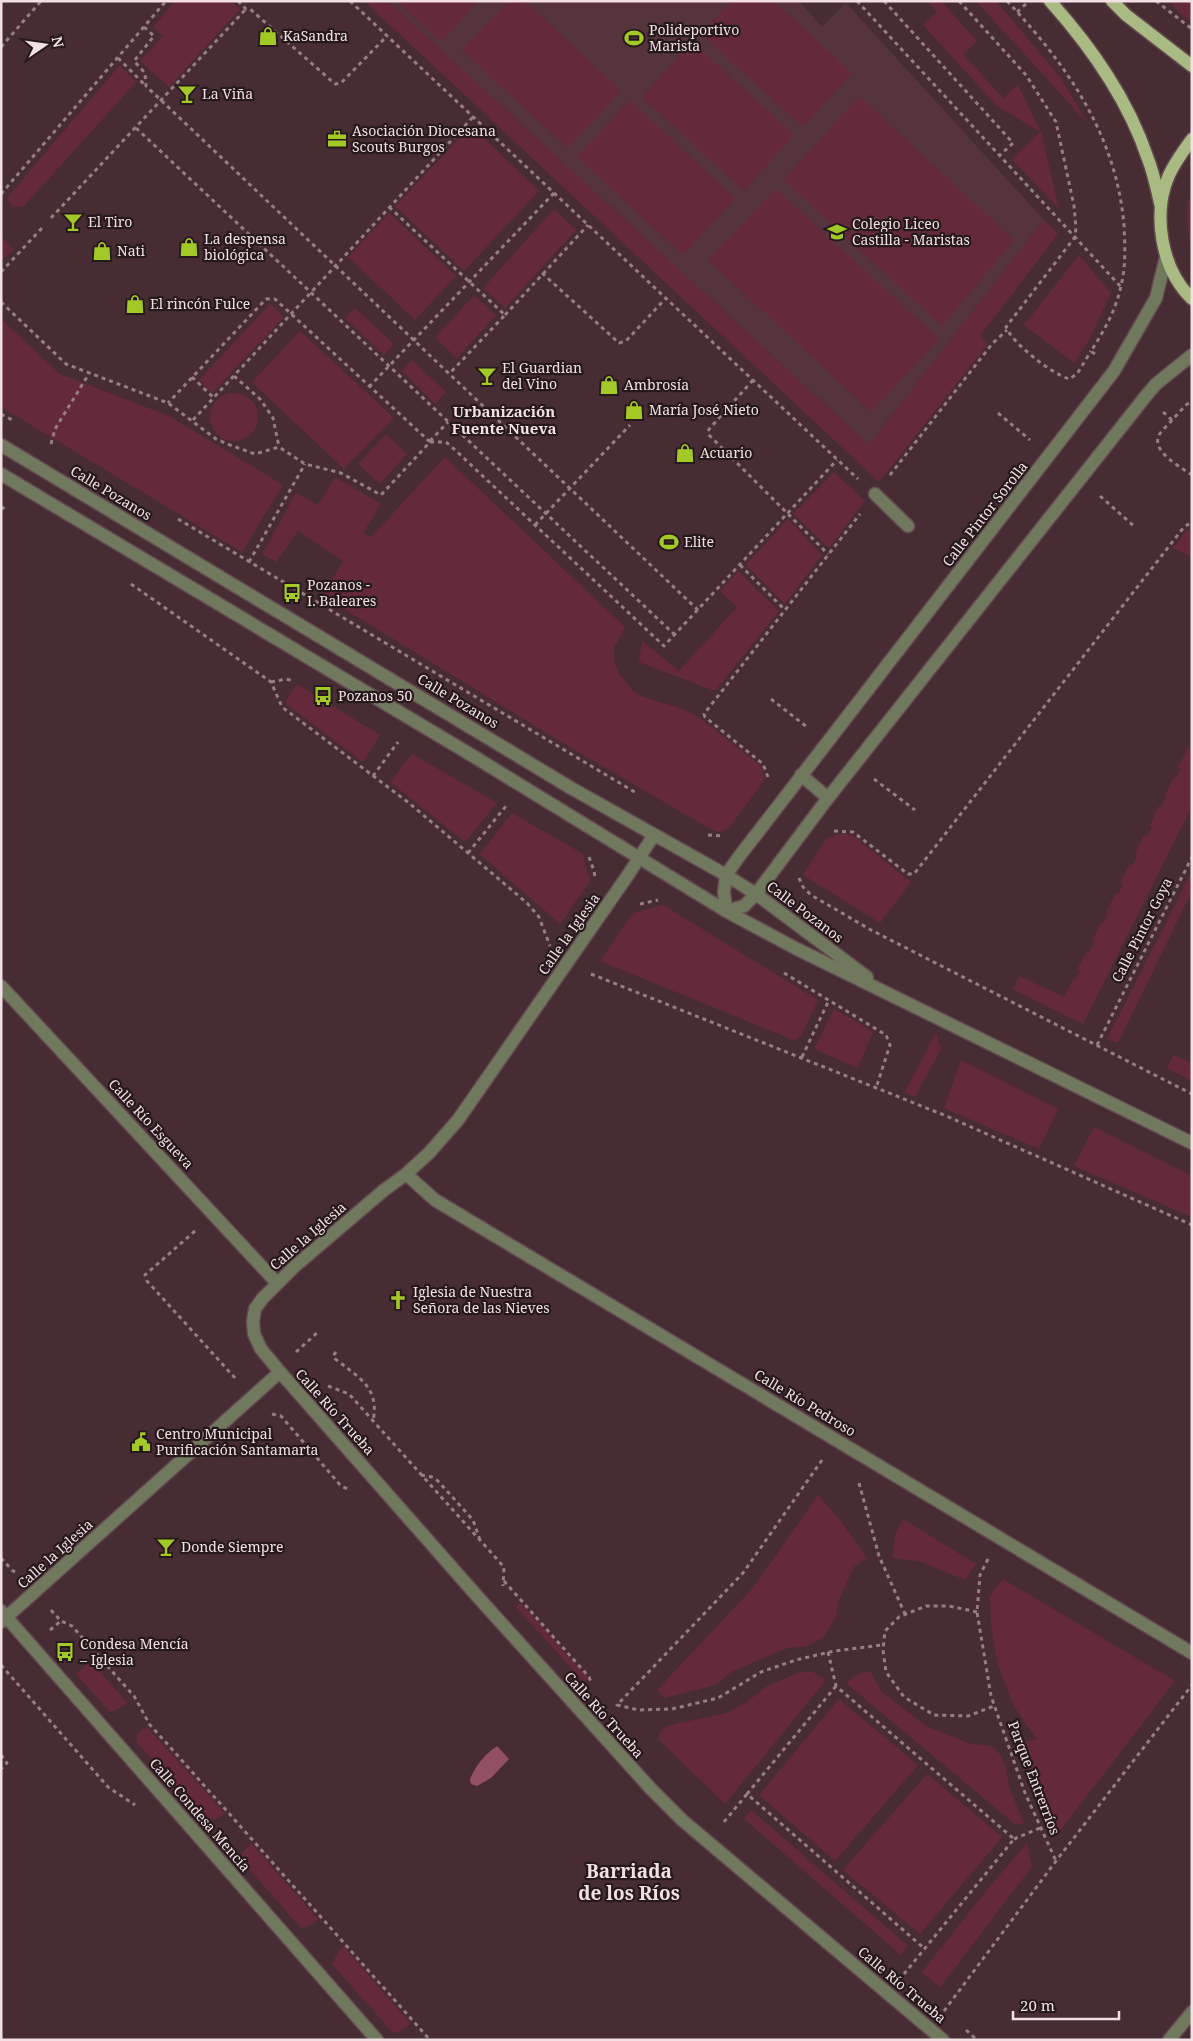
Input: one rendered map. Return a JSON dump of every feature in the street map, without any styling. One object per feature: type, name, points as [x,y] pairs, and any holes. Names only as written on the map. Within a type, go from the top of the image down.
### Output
[{"type":"main road","points":[[1050,1],[1087,44],[1128,110],[1149,160],[1161,207]]},
{"type":"main road","points":[[1112,1],[1133,21],[1192,66]]},
{"type":"main road","points":[[1192,139],[1181,153],[1168,177],[1161,207],[1161,232],[1166,257],[1175,276],[1192,299]]},
{"type":"street","name":"Calle Pintor Sorolla","points":[[726,875],[801,775],[1114,371],[1156,298],[1166,257]]},
{"type":"street","points":[[726,875],[724,892],[726,911],[744,906],[756,894],[828,798],[1145,397],[1156,384],[1192,355]]},
{"type":"street","name":"Calle Pozanos","points":[[1,445],[571,788],[726,875],[756,894],[891,995]]},
{"type":"street","name":"Calle Pozanos","points":[[1,474],[474,756],[726,911],[891,995],[1192,1142]]},
{"type":"street","points":[[875,494],[908,526]]},
{"type":"street","points":[[801,775],[828,798]]},
{"type":"street","name":"Calle la Iglesia","points":[[3,1617],[280,1372],[261,1349],[254,1334],[253,1321],[255,1309],[277,1283],[383,1190],[406,1174],[429,1153],[458,1120],[654,835]]},
{"type":"street","name":"Calle Río Esgueva","points":[[1,986],[277,1283]]},
{"type":"street","name":"Calle Río Pedroso","points":[[406,1174],[435,1200],[1192,1653]]},
{"type":"street","name":"Calle Río Trueba","points":[[280,1372],[477,1596],[667,1806],[942,2040]]},
{"type":"street","name":"Calle Condesa Mencía","points":[[3,1617],[377,2040]]},
{"type":"street","points":[[1169,2040],[1192,2012]]},
{"type":"path","points":[[1,48],[41,1]]},
{"type":"path","points":[[1,194],[166,1]]},
{"type":"path","points":[[238,1],[246,9],[250,9],[338,85],[387,36]]},
{"type":"path","points":[[350,1],[875,494]]},
{"type":"path","points":[[857,1],[1121,288]]},
{"type":"path","points":[[884,1],[1013,143],[999,156]]},
{"type":"path","points":[[959,1],[1026,75],[1056,122],[1074,206],[1075,237],[1006,327],[1010,336],[1054,372],[1069,379],[1077,374],[1105,328],[1121,288],[1124,270],[1124,232],[1118,183],[1100,130],[1066,72],[1007,1]]},
{"type":"path","points":[[1017,12],[1029,1]]},
{"type":"path","points":[[1156,1],[1192,29]]},
{"type":"path","points":[[51,218],[246,9]]},
{"type":"path","points":[[144,27],[154,36],[134,61],[145,73],[146,86]]},
{"type":"path","points":[[118,58],[698,610]]},
{"type":"path","points":[[193,420],[473,117]]},
{"type":"path","points":[[136,128],[674,635]]},
{"type":"path","points":[[370,387],[554,193]]},
{"type":"path","points":[[389,207],[505,315]]},
{"type":"path","points":[[450,374],[588,225]]},
{"type":"path","points":[[1,272],[42,228]]},
{"type":"path","points":[[542,274],[619,343],[626,341],[666,298]]},
{"type":"path","points":[[168,403],[266,299],[275,299],[430,442],[446,442],[664,646],[837,460]]},
{"type":"path","points":[[1,302],[66,364],[168,403],[216,439],[255,454],[279,447]]},
{"type":"path","points":[[766,783],[768,775],[763,764],[704,718],[704,714],[992,344],[1007,330]]},
{"type":"path","points":[[1091,351],[1114,371]]},
{"type":"path","points":[[51,444],[55,429],[90,372]]},
{"type":"path","points":[[234,376],[260,399],[273,418],[279,447],[305,464],[341,473],[381,495],[448,422]]},
{"type":"path","points":[[192,377],[214,398]]},
{"type":"path","points":[[753,380],[708,431],[709,435],[828,554]]},
{"type":"path","points":[[1145,397],[1172,420]]},
{"type":"path","points":[[1192,401],[1186,404],[1158,436],[1158,445],[1164,455],[1192,474]]},
{"type":"path","points":[[1,414],[18,424]]},
{"type":"path","points":[[534,525],[630,425]]},
{"type":"path","points":[[43,439],[60,449]]},
{"type":"path","points":[[249,562],[305,464]]},
{"type":"path","points":[[1,507],[16,514]]},
{"type":"path","points":[[175,517],[642,796]]},
{"type":"path","points":[[831,832],[838,830],[853,832],[908,874],[914,874],[1184,527],[1192,522]]},
{"type":"path","points":[[740,565],[785,610]]},
{"type":"path","points":[[125,580],[271,682],[282,707],[374,776],[527,903],[539,917],[550,946],[568,961],[586,972],[802,1057],[1036,1155],[1192,1225]]},
{"type":"path","points":[[271,682],[286,678],[299,682]]},
{"type":"path","points":[[390,737],[406,747]]},
{"type":"path","points":[[374,776],[398,742]]},
{"type":"path","points":[[498,801],[514,811]]},
{"type":"path","points":[[468,853],[506,806]]},
{"type":"path","points":[[707,835],[718,837],[727,835]]},
{"type":"path","points":[[792,845],[808,858],[801,868],[799,880],[811,895],[870,930],[1192,1094]]},
{"type":"path","points":[[585,853],[590,859],[595,880]]},
{"type":"path","name":"Calle Pintor Goya","points":[[1097,1045],[1192,857]]},
{"type":"path","points":[[637,905],[654,900],[664,901]]},
{"type":"path","points":[[550,946],[555,939]]},
{"type":"path","points":[[778,970],[886,1035],[890,1046],[876,1088]]},
{"type":"path","points":[[802,1057],[829,1000]]},
{"type":"path","points":[[197,1223],[196,1230],[145,1275],[147,1281],[236,1378],[235,1383]]},
{"type":"path","points":[[295,1353],[318,1332]]},
{"type":"path","points":[[291,1349],[300,1360]]},
{"type":"path","points":[[336,1352],[333,1356],[334,1358],[362,1380],[371,1391],[376,1407],[373,1421]]},
{"type":"path","points":[[323,1385],[349,1394],[504,1567],[503,1591]]},
{"type":"path","points":[[266,1416],[273,1414],[281,1416],[341,1486],[356,1493]]},
{"type":"path","points":[[826,1454],[743,1573],[617,1705],[639,1710],[672,1709],[718,1698],[760,1672],[796,1660],[828,1652],[883,1645]]},
{"type":"path","points":[[421,1475],[432,1477],[438,1481],[473,1520],[480,1541]]},
{"type":"path","points":[[859,1481],[879,1556],[905,1614]]},
{"type":"path","name":"Parque Entrerríos","points":[[991,1553],[980,1575],[978,1612],[994,1706],[1025,1793],[1056,1861]]},
{"type":"path","points":[[1,1558],[3,1560],[1,1562]]},
{"type":"path","points":[[19,1573],[24,1570]]},
{"type":"path","points":[[504,1581],[589,1677],[594,1690]]},
{"type":"path","points":[[978,1612],[949,1606],[926,1606],[899,1617],[885,1630],[883,1645],[886,1672],[904,1697],[934,1715],[968,1716],[994,1706]]},
{"type":"path","points":[[61,1621],[72,1626],[134,1696],[150,1725],[430,2040]]},
{"type":"path","points":[[828,1652],[836,1686],[1014,1839]]},
{"type":"path","points":[[1,1665],[6,1670]]},
{"type":"path","points":[[937,2005],[944,2011],[1056,1861],[1192,1685]]},
{"type":"path","points":[[716,1818],[723,1824],[836,1686]]},
{"type":"path","points":[[1,1755],[7,1763],[1,1769]]},
{"type":"path","points":[[747,1794],[925,1949]]},
{"type":"path","points":[[909,1969],[1014,1839],[1040,1828]]},
{"type":"shaded area","points":[[175,1],[231,1],[240,9],[169,87],[140,61],[163,36],[153,27]]},
{"type":"shaded area","points":[[364,1],[388,1],[869,445],[1044,220],[1058,234],[980,336],[988,344],[879,482]]},
{"type":"shaded area","name":"Colegio Liceo Castilla - Maristas","points":[[388,1],[799,1],[822,27],[846,3],[1044,220],[869,445]]},
{"type":"shaded area","points":[[397,1],[479,1],[441,42]]},
{"type":"shaded area","points":[[509,1],[525,1],[621,91],[568,148],[461,50]]},
{"type":"shaded area","points":[[730,1],[774,1],[852,73],[803,127],[701,34]]},
{"type":"shaded area","points":[[927,1],[941,1],[977,41],[963,54],[1003,98],[1018,85],[1041,132],[1059,209],[1012,159],[1040,132],[997,106],[923,25],[937,12]]},
{"type":"shaded area","points":[[976,1],[996,1],[1061,78],[1088,124]]},
{"type":"shaded area","points":[[1169,1],[1189,1],[1192,3],[1192,21],[1182,15]]},
{"type":"shaded area","points":[[692,42],[794,135],[744,191],[642,97]]},
{"type":"shaded area","points":[[120,65],[136,82],[24,206],[13,207],[6,199]]},
{"type":"shaded area","points":[[859,96],[1014,240],[942,326],[784,180]]},
{"type":"shaded area","points":[[630,100],[735,199],[683,255],[577,157]]},
{"type":"shaded area","points":[[471,126],[539,191],[464,271],[395,206]]},
{"type":"shaded area","points":[[776,189],[939,339],[871,412],[708,260]]},
{"type":"shaded area","points":[[1192,191],[1192,249],[1187,220],[1189,198]]},
{"type":"shaded area","points":[[554,209],[576,230],[505,308],[483,288]]},
{"type":"shaded area","points":[[389,213],[456,276],[415,320],[348,257]]},
{"type":"shaded area","points":[[1,237],[14,249],[1,262]]},
{"type":"shaded area","points":[[1079,255],[1111,293],[1089,340],[1074,363],[1024,325]]},
{"type":"shaded area","points":[[474,295],[496,315],[457,358],[435,338]]},
{"type":"shaded area","points":[[270,304],[284,317],[212,393],[199,380]]},
{"type":"shaded area","points":[[355,308],[394,344],[384,355],[345,318]]},
{"type":"shaded area","points":[[1,319],[60,374],[169,416],[283,485],[242,552],[1,407]]},
{"type":"shaded area","points":[[300,331],[394,418],[344,469],[252,382]]},
{"type":"shaded area","points":[[412,360],[446,392],[435,404],[402,371]]},
{"type":"shaded area","points":[[234,393],[243,395],[251,400],[256,408],[258,417],[256,426],[251,434],[243,439],[234,441],[225,439],[217,434],[212,426],[210,417],[212,408],[217,400],[225,395]]},
{"type":"shaded area","points":[[386,434],[407,454],[380,484],[358,464]]},
{"type":"shaded area","points":[[445,457],[625,627],[614,648],[614,659],[618,672],[633,691],[643,697],[683,709],[700,718],[761,766],[765,779],[730,827],[721,832],[712,830],[573,749],[323,596],[343,561],[298,531],[276,562],[262,554],[296,493],[318,505],[335,477],[381,504],[363,533],[371,537]]},
{"type":"shaded area","points":[[834,472],[865,501],[829,548],[793,514]]},
{"type":"shaded area","points":[[788,519],[822,555],[785,604],[746,565]]},
{"type":"shaded area","points":[[1187,530],[1192,533],[1192,557],[1173,548]]},
{"type":"shaded area","points":[[738,571],[779,611],[715,691],[639,662],[642,641],[679,671],[737,607],[720,591]]},
{"type":"shaded area","points":[[297,684],[380,735],[363,762],[285,703]]},
{"type":"shaded area","points":[[1192,747],[1192,806],[1083,1024],[1013,989],[1019,976],[1064,997],[1073,980],[1075,981],[1080,972],[1077,970],[1087,951],[1089,952],[1094,943],[1092,941],[1101,922],[1104,923],[1108,914],[1107,910],[1116,893],[1118,894],[1123,885],[1120,883],[1130,864],[1133,865],[1137,856],[1135,854],[1144,835],[1147,836],[1159,806],[1161,807],[1174,777],[1176,778],[1181,769],[1178,768],[1188,748]]},
{"type":"shaded area","points":[[412,754],[497,803],[465,842],[390,782]]},
{"type":"shaded area","points":[[512,813],[583,854],[590,881],[560,924],[480,854]]},
{"type":"shaded area","points":[[839,834],[852,835],[911,882],[880,923],[803,875],[826,839]]},
{"type":"shaded area","points":[[1192,871],[1192,891],[1118,1043],[1107,1039]]},
{"type":"shaded area","points":[[663,905],[818,1000],[801,1036],[795,1040],[791,1039],[600,961],[633,913]]},
{"type":"shaded area","points":[[834,1009],[873,1031],[858,1068],[814,1049]]},
{"type":"shaded area","points":[[936,1032],[941,1049],[915,1097],[905,1092]]},
{"type":"shaded area","points":[[1173,1055],[1192,1063],[1192,1081],[1167,1068]]},
{"type":"shaded area","points":[[961,1060],[1058,1109],[1039,1149],[944,1108]]},
{"type":"shaded area","points":[[1094,1127],[1192,1176],[1192,1217],[1074,1166]]},
{"type":"shaded area","points":[[818,1495],[840,1520],[867,1558],[854,1567],[838,1602],[836,1617],[823,1638],[807,1646],[788,1648],[731,1672],[715,1685],[664,1698],[657,1690],[751,1590]]},
{"type":"shaded area","points":[[903,1519],[976,1564],[965,1580],[919,1561],[892,1558],[896,1532]]},
{"type":"shaded area","points":[[1003,1579],[1175,1681],[1060,1831],[1042,1800],[1020,1743],[1037,1739],[1013,1705],[997,1662],[991,1625],[990,1596]]},
{"type":"shaded area","points":[[521,1603],[588,1678],[584,1682],[516,1607]]},
{"type":"shaded area","points":[[91,1661],[127,1703],[110,1712],[76,1674]]},
{"type":"shaded area","points":[[870,1671],[882,1692],[926,1726],[971,1744],[991,1746],[1001,1755],[1010,1789],[1024,1823],[1016,1825],[846,1683],[856,1675]]},
{"type":"shaded area","points":[[800,1672],[813,1672],[826,1680],[725,1804],[659,1740],[660,1731],[666,1726],[727,1713],[747,1702],[767,1686]]},
{"type":"shaded area","points":[[839,1699],[918,1765],[835,1861],[759,1795]]},
{"type":"shaded area","points":[[147,1727],[225,1813],[207,1821],[136,1742],[138,1733]]},
{"type":"shaded area","points":[[497,1746],[509,1759],[491,1778],[477,1786],[471,1784],[470,1779],[478,1765]]},
{"type":"shaded area","points":[[927,1774],[1002,1837],[920,1934],[843,1870]]},
{"type":"shaded area","points":[[751,1810],[908,1946],[901,1955],[744,1819]]},
{"type":"shaded area","points":[[251,1843],[318,1919],[313,1924],[301,1928],[241,1860],[242,1853]]},
{"type":"shaded area","points":[[1027,1843],[1032,1867],[940,1987],[922,1972]]},
{"type":"shaded area","points":[[343,1946],[411,2024],[399,2032],[393,2033],[332,1964]]},
{"type":"place","name":"KaSandra","points":[[268,36]]},
{"type":"place","name":"Polideportivo Marista","points":[[634,38]]},
{"type":"place","name":"La Viña","points":[[187,94]]},
{"type":"place","name":"Asociación Diocesana Scouts Burgos","points":[[337,139]]},
{"type":"place","name":"El Tiro","points":[[73,222]]},
{"type":"place","name":"Colegio Liceo Castilla - Maristas","points":[[837,232]]},
{"type":"place","name":"La despensa biológica","points":[[189,247]]},
{"type":"place","name":"Nati","points":[[102,251]]},
{"type":"place","name":"El rincón Fulce","points":[[135,304]]},
{"type":"place","name":"El Guardian del Vino","points":[[487,376]]},
{"type":"place","name":"Ambrosía","points":[[609,385]]},
{"type":"place","name":"María José Nieto","points":[[634,410]]},
{"type":"place","name":"Acuario","points":[[685,453]]},
{"type":"place","name":"Elite","points":[[669,542]]},
{"type":"place","name":"Pozanos - I. Baleares","points":[[292,593]]},
{"type":"place","name":"Pozanos 50","points":[[323,696]]},
{"type":"place","name":"Iglesia de Nuestra Señora de las Nieves","points":[[398,1300]]},
{"type":"place","name":"Centro Municipal Purificación Santamarta","points":[[141,1442]]},
{"type":"place","name":"Donde Siempre","points":[[166,1547]]},
{"type":"place","name":"Condesa Mencía – Iglesia","points":[[65,1652]]},
{"type":"district","name":"Urbanización Fuente Nueva","points":[[504,420]]},
{"type":"district","name":"Barriada de los Ríos","points":[[629,1882]]}]
